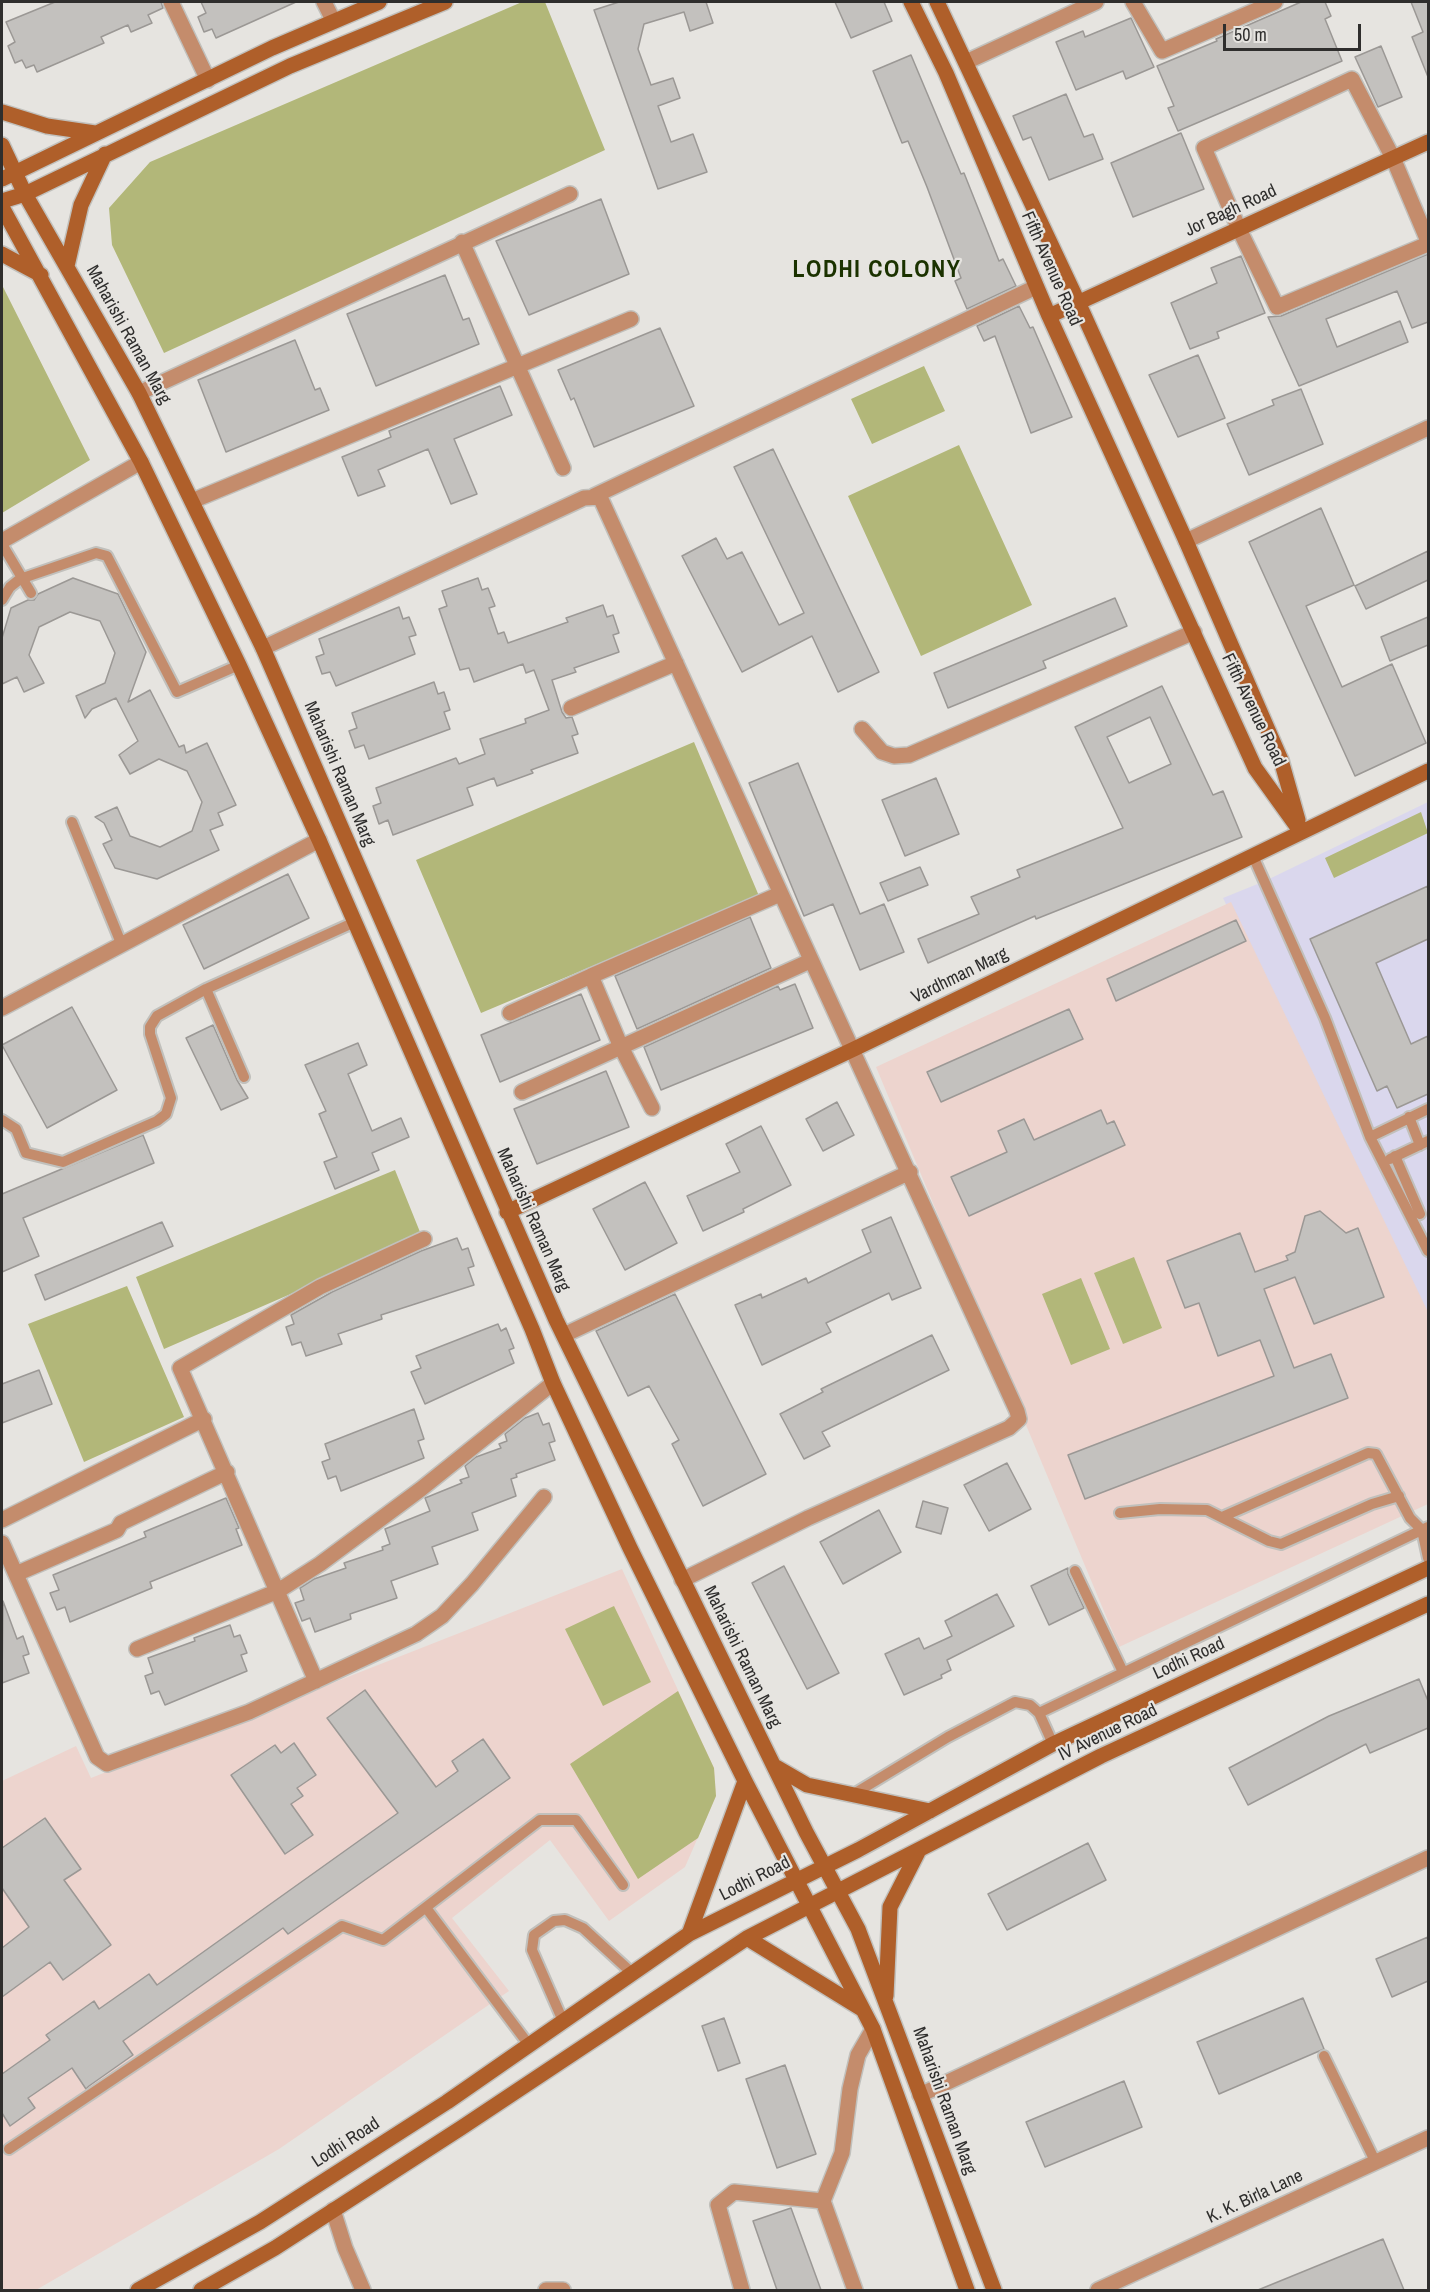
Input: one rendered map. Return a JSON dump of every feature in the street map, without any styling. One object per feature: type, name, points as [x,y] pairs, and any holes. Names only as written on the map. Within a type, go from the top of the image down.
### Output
[{"type":"main road","points":[[8,177],[333,20],[379,2]]},
{"type":"main road","points":[[2,201],[25,194],[290,66],[445,2]]},
{"type":"main road","name":"Fifth Avenue Road","points":[[911,2],[946,73],[1036,287],[1255,768],[1301,832]]},
{"type":"main road","name":"Fifth Avenue Road","points":[[937,2],[1078,302],[1186,541],[1281,760],[1301,832]]},
{"type":"main road","points":[[2,112],[46,126],[95,133]]},
{"type":"main road","name":"Jor Bagh Road","points":[[1049,316],[1428,142]]},
{"type":"main road","name":"Maharishi Raman Marg","points":[[2,145],[8,177],[25,194],[139,393],[263,648],[507,1212],[564,1335],[806,1832],[858,1929],[994,2290]]},
{"type":"main road","points":[[67,266],[81,205],[105,154]]},
{"type":"main road","points":[[2,207],[141,462],[239,665],[355,922],[532,1329],[552,1383],[630,1548],[745,1781],[873,2028],[967,2290]]},
{"type":"main road","points":[[2,254],[41,275]]},
{"type":"main road","name":"Vardhman Marg","points":[[507,1212],[854,1049],[1428,771]]},
{"type":"main road","name":"Lodhi Road","points":[[138,2290],[260,2222],[447,2102],[689,1934],[826,1866],[1053,1744],[1428,1568]]},
{"type":"main road","name":"IV Avenue Road","points":[[809,1907],[1101,1756],[1428,1604]]},
{"type":"main road","points":[[773,1765],[807,1785],[930,1811]]},
{"type":"main road","points":[[689,1934],[745,1781]]},
{"type":"main road","points":[[886,2002],[890,1907],[918,1852]]},
{"type":"main road","points":[[201,2290],[333,2210],[747,1938],[809,1907]]},
{"type":"main road","points":[[747,1938],[862,2009]]},
{"type":"street","points":[[171,2],[208,80]]},
{"type":"street","points":[[324,2],[333,20]]},
{"type":"street","points":[[966,62],[1096,2]]},
{"type":"street","points":[[1133,2],[1162,51],[1275,2]]},
{"type":"street","points":[[1352,79],[1393,158],[1428,242],[1277,307],[1239,229],[1204,148],[1352,79]]},
{"type":"street","points":[[139,393],[570,194]]},
{"type":"street","points":[[462,242],[563,468]]},
{"type":"street","points":[[263,648],[594,496],[1036,287]]},
{"type":"street","points":[[192,501],[631,319]]},
{"type":"street","points":[[1186,541],[1428,428]]},
{"type":"street","points":[[2,543],[141,462]]},
{"type":"street","points":[[594,496],[604,501],[810,961],[854,1049],[910,1172],[1019,1419],[1009,1428],[808,1518],[682,1580]]},
{"type":"street","points":[[862,729],[882,752],[894,756],[909,756],[1194,632]]},
{"type":"street","points":[[571,708],[676,663]]},
{"type":"street","points":[[2,1008],[319,840]]},
{"type":"street","points":[[510,1013],[780,894]]},
{"type":"street","points":[[522,1092],[810,961]]},
{"type":"street","points":[[591,976],[621,1047],[652,1108]]},
{"type":"street","points":[[564,1335],[910,1172]]},
{"type":"street","points":[[316,1681],[204,1419],[181,1372],[183,1365],[320,1287],[424,1239]]},
{"type":"street","points":[[137,1649],[278,1591],[320,1564],[421,1489],[552,1383]]},
{"type":"street","points":[[2,1520],[204,1419]]},
{"type":"street","points":[[16,1574],[117,1530],[121,1523],[227,1472]]},
{"type":"street","points":[[2,1544],[97,1757],[107,1764],[249,1712],[416,1634],[442,1616],[472,1584],[544,1497]]},
{"type":"street","points":[[920,2095],[1428,1858]]},
{"type":"street","points":[[855,2290],[823,2201],[842,2153],[850,2089],[858,2055],[873,2028]]},
{"type":"street","name":"K. K. Birla Lane","points":[[1098,2290],[1428,2138]]},
{"type":"street","points":[[742,2290],[718,2205],[734,2192],[823,2201]]},
{"type":"street","points":[[333,2210],[345,2248],[363,2290]]},
{"type":"street","points":[[546,2290],[563,2290]]},
{"type":"lane","points":[[2,543],[20,579],[31,593]]},
{"type":"lane","points":[[2,600],[10,587],[20,579],[96,553],[107,556],[177,692],[239,665]]},
{"type":"lane","points":[[72,822],[122,943]]},
{"type":"lane","points":[[1253,856],[1326,1018],[1382,1164],[1421,1214]]},
{"type":"lane","points":[[2,1120],[16,1129],[26,1153],[63,1162],[157,1120],[166,1114],[171,1098],[151,1041],[150,1027],[157,1016],[207,989],[355,922]]},
{"type":"lane","points":[[207,989],[244,1077]]},
{"type":"lane","points":[[1370,1137],[1428,1109]]},
{"type":"lane","points":[[1382,1164],[1424,1143],[1409,1117]]},
{"type":"lane","points":[[1395,1156],[1421,1214],[1428,1251]]},
{"type":"lane","points":[[1222,1517],[1368,1453],[1376,1454],[1410,1518],[1425,1528]]},
{"type":"lane","points":[[1120,1513],[1160,1509],[1206,1510],[1269,1541],[1281,1544],[1371,1504],[1399,1496]]},
{"type":"lane","points":[[1425,1528],[1428,1558]]},
{"type":"lane","points":[[1039,1713],[1425,1528]]},
{"type":"lane","points":[[1075,1570],[1123,1672]]},
{"type":"lane","points":[[852,1795],[948,1737],[1015,1702],[1030,1705],[1039,1713],[1053,1744]]},
{"type":"lane","points":[[9,2149],[342,1926],[383,1940],[427,1909],[540,1820],[576,1820],[622,1885]]},
{"type":"lane","points":[[427,1909],[529,2045]]},
{"type":"lane","points":[[563,2021],[532,1950],[534,1935],[554,1921],[565,1920],[583,1928],[632,1973]]},
{"type":"lane","points":[[1324,2056],[1376,2163]]},
{"type":"shaded area","points":[[1428,802],[1428,1315],[1223,898],[1265,881]]},
{"type":"shaded area","points":[[1231,902],[1428,1312],[1428,1504],[1119,1647],[876,1067]]},
{"type":"shaded area","points":[[622,1569],[714,1768],[716,1796],[685,1867],[609,1921],[550,1840],[452,1918],[509,1991],[279,2149],[36,2290],[2,2290],[2,1781],[76,1746],[91,1778]]},
{"type":"green space","points":[[522,2],[545,2],[605,150],[164,353],[112,245],[109,208],[150,162]]},
{"type":"green space","points":[[2,285],[90,460],[2,513]]},
{"type":"green space","points":[[924,366],[945,411],[872,444],[851,399]]},
{"type":"green space","points":[[959,445],[1032,605],[921,656],[848,496]]},
{"type":"green space","points":[[694,742],[759,896],[481,1013],[416,860]]},
{"type":"green space","points":[[1421,812],[1428,833],[1334,878],[1325,858]]},
{"type":"green space","points":[[395,1170],[422,1237],[164,1349],[136,1277]]},
{"type":"green space","points":[[1134,1257],[1162,1328],[1123,1344],[1094,1273]]},
{"type":"green space","points":[[1081,1278],[1110,1349],[1071,1365],[1042,1294]]},
{"type":"green space","points":[[127,1286],[184,1417],[84,1462],[28,1324]]},
{"type":"green space","points":[[614,1606],[651,1682],[603,1706],[565,1629]]},
{"type":"green space","points":[[678,1691],[714,1768],[716,1796],[698,1838],[638,1879],[570,1764]]},
{"type":"building","points":[[55,2],[161,2],[163,8],[148,15],[152,23],[131,32],[128,25],[101,37],[104,43],[37,72],[34,65],[26,68],[22,60],[15,63],[8,46],[15,42],[6,22]]},
{"type":"building","points":[[201,2],[296,2],[216,38],[212,29],[204,32],[198,17],[206,13]]},
{"type":"building","points":[[619,2],[706,2],[713,23],[690,31],[684,12],[644,24],[638,49],[651,85],[673,78],[680,98],[658,106],[671,142],[693,134],[707,172],[658,189],[594,10]]},
{"type":"building","points":[[835,2],[884,2],[892,21],[851,38]]},
{"type":"building","points":[[1301,2],[1325,2],[1331,16],[1325,19],[1342,61],[1178,131],[1168,108],[1174,106],[1157,66]]},
{"type":"building","points":[[1411,2],[1428,2],[1428,77],[1412,37],[1423,32]]},
{"type":"building","points":[[1131,18],[1154,67],[1126,79],[1123,71],[1076,90],[1056,42],[1083,31],[1085,37]]},
{"type":"building","points":[[1381,46],[1402,97],[1378,107],[1355,57]]},
{"type":"building","points":[[911,55],[961,174],[964,173],[999,261],[1003,259],[1016,286],[967,309],[955,281],[961,278],[927,187],[908,141],[902,143],[873,71]]},
{"type":"building","points":[[1066,94],[1084,137],[1093,134],[1103,159],[1049,180],[1031,137],[1023,140],[1013,116]]},
{"type":"building","points":[[1181,133],[1204,189],[1133,217],[1111,163]]},
{"type":"building","points":[[601,199],[629,274],[529,315],[496,241]]},
{"type":"building","points":[[1428,254],[1428,322],[1412,328],[1397,291],[1326,319],[1337,347],[1400,321],[1408,342],[1299,386],[1268,317],[1281,316]]},
{"type":"building","points":[[1241,256],[1265,313],[1217,332],[1219,338],[1190,349],[1171,303],[1217,283],[1211,268]]},
{"type":"building","points":[[445,275],[463,320],[469,318],[479,344],[376,386],[347,314]]},
{"type":"building","points":[[1019,306],[1030,328],[1033,327],[1072,417],[1031,433],[995,336],[984,341],[977,326]]},
{"type":"building","points":[[660,328],[694,406],[594,447],[574,398],[571,400],[558,370]]},
{"type":"building","points":[[295,340],[315,390],[320,388],[329,410],[226,452],[198,380]]},
{"type":"building","points":[[1198,355],[1225,418],[1178,437],[1149,375]]},
{"type":"building","points":[[500,386],[512,415],[454,439],[477,494],[451,504],[428,449],[378,470],[385,486],[358,496],[342,457],[391,437],[389,431]]},
{"type":"building","points":[[1301,389],[1323,444],[1249,475],[1227,424],[1274,405],[1272,400]]},
{"type":"building","points":[[773,449],[879,672],[838,692],[812,636],[742,672],[682,556],[716,538],[727,559],[742,552],[779,625],[804,613],[734,467]]},
{"type":"building","points":[[1321,508],[1354,585],[1306,606],[1342,687],[1392,664],[1426,743],[1355,776],[1249,542]]},
{"type":"building","points":[[1428,551],[1428,580],[1366,609],[1355,586]]},
{"type":"building","points":[[73,578],[118,594],[146,652],[128,702],[150,690],[179,747],[184,745],[186,753],[207,743],[236,805],[218,813],[223,825],[210,830],[219,850],[157,879],[115,868],[103,844],[112,840],[104,823],[95,817],[117,807],[130,836],[160,847],[192,831],[202,802],[187,771],[159,759],[130,774],[119,755],[138,741],[116,698],[92,709],[85,718],[76,696],[105,683],[115,653],[100,621],[70,612],[39,627],[29,655],[44,683],[24,692],[17,677],[2,684],[2,638],[11,608],[28,600],[34,600],[38,594]]},
{"type":"building","points":[[478,578],[482,590],[488,588],[495,606],[489,608],[498,634],[504,632],[508,643],[568,622],[566,618],[603,605],[607,617],[613,615],[619,633],[613,635],[619,652],[574,668],[576,672],[552,680],[562,712],[566,718],[572,717],[578,734],[572,736],[578,753],[531,770],[533,773],[497,786],[494,778],[467,788],[473,805],[393,835],[388,820],[379,824],[373,806],[381,803],[376,788],[456,758],[459,764],[485,754],[480,739],[526,723],[525,719],[549,710],[534,670],[526,673],[523,664],[474,682],[469,668],[460,670],[439,609],[447,606],[442,591]]},
{"type":"building","points":[[1115,598],[1127,626],[1043,661],[1046,668],[948,708],[934,673]]},
{"type":"building","points":[[399,607],[403,619],[409,617],[416,635],[409,637],[415,654],[336,686],[330,672],[322,674],[316,657],[324,654],[319,639]]},
{"type":"building","points":[[1428,617],[1428,645],[1390,661],[1381,637]]},
{"type":"building","points":[[434,682],[438,694],[444,692],[450,710],[444,712],[450,729],[369,759],[364,745],[355,748],[349,731],[357,728],[352,713]]},
{"type":"building","points":[[1162,686],[1213,795],[1223,791],[1242,837],[1036,919],[1035,916],[928,963],[918,939],[979,914],[971,897],[1020,877],[1017,870],[1123,828],[1075,727]],"holes":[[[1150,717],[1171,764],[1129,783],[1107,737]]]},
{"type":"building","points":[[798,763],[860,914],[884,904],[904,952],[860,970],[833,904],[804,916],[749,783]]},
{"type":"building","points":[[936,778],[959,834],[905,856],[882,800]]},
{"type":"building","points":[[920,867],[928,885],[888,901],[880,883]]},
{"type":"building","points":[[288,874],[309,918],[204,969],[183,925]]},
{"type":"building","points":[[1428,886],[1428,939],[1376,963],[1411,1044],[1428,1036],[1428,1094],[1397,1108],[1387,1086],[1377,1091],[1310,939]]},
{"type":"building","points":[[750,917],[771,968],[637,1029],[615,976]]},
{"type":"building","points":[[1236,920],[1246,941],[1116,1001],[1107,979]]},
{"type":"building","points":[[795,984],[813,1028],[661,1090],[644,1047],[778,986],[780,990]]},
{"type":"building","points":[[581,994],[600,1040],[500,1082],[481,1035]]},
{"type":"building","points":[[72,1007],[117,1090],[47,1128],[2,1045]]},
{"type":"building","points":[[1069,1009],[1083,1039],[941,1102],[927,1072]]},
{"type":"building","points":[[213,1025],[237,1080],[248,1098],[221,1110],[186,1038]]},
{"type":"building","points":[[358,1043],[367,1065],[348,1074],[372,1131],[401,1118],[409,1137],[372,1153],[379,1170],[335,1189],[324,1162],[337,1157],[319,1114],[326,1111],[305,1065]]},
{"type":"building","points":[[606,1071],[629,1127],[537,1164],[514,1109]]},
{"type":"building","points":[[837,1102],[854,1135],[823,1151],[806,1119]]},
{"type":"building","points":[[1101,1110],[1107,1124],[1114,1121],[1125,1145],[969,1216],[951,1177],[1007,1152],[998,1131],[1024,1119],[1034,1140]]},
{"type":"building","points":[[761,1126],[791,1185],[743,1209],[744,1212],[703,1231],[687,1196],[740,1172],[726,1144]]},
{"type":"building","points":[[143,1135],[154,1163],[23,1218],[39,1256],[2,1272],[2,1194]]},
{"type":"building","points":[[645,1182],[677,1243],[625,1270],[593,1209]]},
{"type":"building","points":[[1320,1211],[1346,1233],[1358,1228],[1384,1297],[1314,1324],[1295,1277],[1264,1289],[1294,1368],[1331,1354],[1348,1398],[1085,1499],[1068,1455],[1274,1376],[1260,1340],[1218,1356],[1199,1303],[1185,1308],[1167,1261],[1240,1233],[1255,1272],[1288,1260],[1286,1256],[1295,1252],[1305,1216]]},
{"type":"building","points":[[891,1217],[921,1288],[892,1300],[889,1293],[826,1323],[831,1332],[762,1365],[735,1305],[761,1294],[762,1298],[806,1278],[808,1283],[871,1252],[862,1230]]},
{"type":"building","points":[[162,1222],[173,1246],[45,1300],[35,1275]]},
{"type":"building","points":[[457,1238],[462,1250],[468,1248],[474,1266],[468,1268],[474,1285],[381,1315],[382,1319],[338,1334],[342,1344],[306,1356],[301,1342],[292,1345],[286,1327],[294,1324],[291,1315],[332,1292],[421,1251]]},
{"type":"building","points":[[675,1294],[766,1474],[703,1506],[672,1444],[679,1440],[649,1386],[628,1396],[596,1331]]},
{"type":"building","points":[[498,1324],[501,1331],[506,1328],[514,1348],[509,1350],[514,1363],[425,1404],[411,1372],[421,1368],[416,1356]]},
{"type":"building","points":[[932,1335],[949,1370],[822,1432],[830,1446],[804,1459],[780,1414],[823,1392],[821,1389]]},
{"type":"building","points":[[39,1370],[52,1404],[2,1423],[2,1384]]},
{"type":"building","points":[[414,1409],[424,1439],[418,1441],[424,1458],[341,1491],[336,1476],[328,1479],[322,1462],[330,1459],[325,1444]]},
{"type":"building","points":[[538,1413],[543,1425],[549,1423],[555,1441],[549,1443],[555,1460],[516,1474],[517,1477],[511,1479],[516,1496],[472,1513],[478,1530],[432,1547],[438,1564],[391,1581],[397,1598],[350,1614],[351,1619],[315,1632],[310,1618],[302,1621],[295,1603],[304,1600],[300,1588],[314,1579],[346,1568],[344,1563],[383,1550],[382,1547],[390,1544],[385,1529],[430,1511],[425,1498],[462,1483],[460,1480],[469,1477],[465,1466],[476,1457],[501,1448],[499,1444],[507,1441],[505,1434],[525,1418]]},
{"type":"building","points":[[1007,1463],[1031,1509],[989,1531],[964,1485]]},
{"type":"building","points":[[226,1498],[239,1528],[236,1529],[242,1545],[150,1582],[152,1588],[70,1622],[65,1607],[57,1610],[50,1593],[59,1590],[53,1575],[146,1537],[144,1532]]},
{"type":"building","points":[[923,1501],[948,1508],[941,1534],[916,1527]]},
{"type":"building","points":[[879,1510],[901,1552],[843,1584],[820,1542]]},
{"type":"building","points":[[784,1566],[839,1673],[807,1689],[752,1583]]},
{"type":"building","points":[[1068,1568],[1068,1574],[1084,1608],[1049,1625],[1031,1586]]},
{"type":"building","points":[[997,1594],[1014,1626],[947,1660],[951,1670],[941,1675],[942,1678],[904,1695],[885,1654],[919,1638],[924,1649],[952,1636],[945,1621]]},
{"type":"building","points":[[3,1601],[17,1639],[23,1636],[29,1654],[23,1656],[29,1673],[2,1683]]},
{"type":"building","points":[[230,1625],[234,1637],[240,1635],[247,1653],[241,1655],[247,1671],[165,1705],[159,1691],[151,1694],[145,1676],[153,1673],[148,1658]]},
{"type":"building","points":[[1419,1679],[1428,1701],[1428,1728],[1370,1753],[1366,1744],[1248,1805],[1229,1768],[1329,1716]]},
{"type":"building","points":[[365,1690],[436,1787],[458,1771],[452,1761],[483,1739],[510,1778],[288,1934],[283,1928],[123,2041],[133,2055],[86,2089],[72,2068],[28,2098],[35,2108],[10,2126],[2,2113],[2,2074],[50,2040],[46,2035],[94,2001],[99,2009],[149,1974],[157,1985],[398,1813],[327,1718]]},
{"type":"building","points":[[294,1743],[316,1775],[297,1788],[303,1796],[291,1804],[313,1835],[285,1854],[231,1775],[275,1745],[281,1753]]},
{"type":"building","points":[[45,1818],[81,1869],[64,1880],[111,1945],[63,1980],[50,1962],[2,1997],[2,1948],[29,1927],[2,1888],[2,1848]]},
{"type":"building","points":[[1088,1843],[1106,1880],[1007,1930],[988,1894]]},
{"type":"building","points":[[1428,1937],[1428,1981],[1392,1997],[1376,1959]]},
{"type":"building","points":[[1303,1998],[1324,2049],[1219,2094],[1197,2042]]},
{"type":"building","points":[[724,2018],[740,2063],[718,2071],[702,2026]]},
{"type":"building","points":[[785,2065],[816,2154],[777,2168],[746,2079]]},
{"type":"building","points":[[1124,2081],[1142,2127],[1045,2167],[1026,2122]]},
{"type":"building","points":[[791,2208],[821,2290],[777,2290],[753,2221]]},
{"type":"building","points":[[1383,2239],[1404,2290],[1258,2290]]},
{"type":"district","name":"LODHI COLONY","points":[[877,271]]}]
